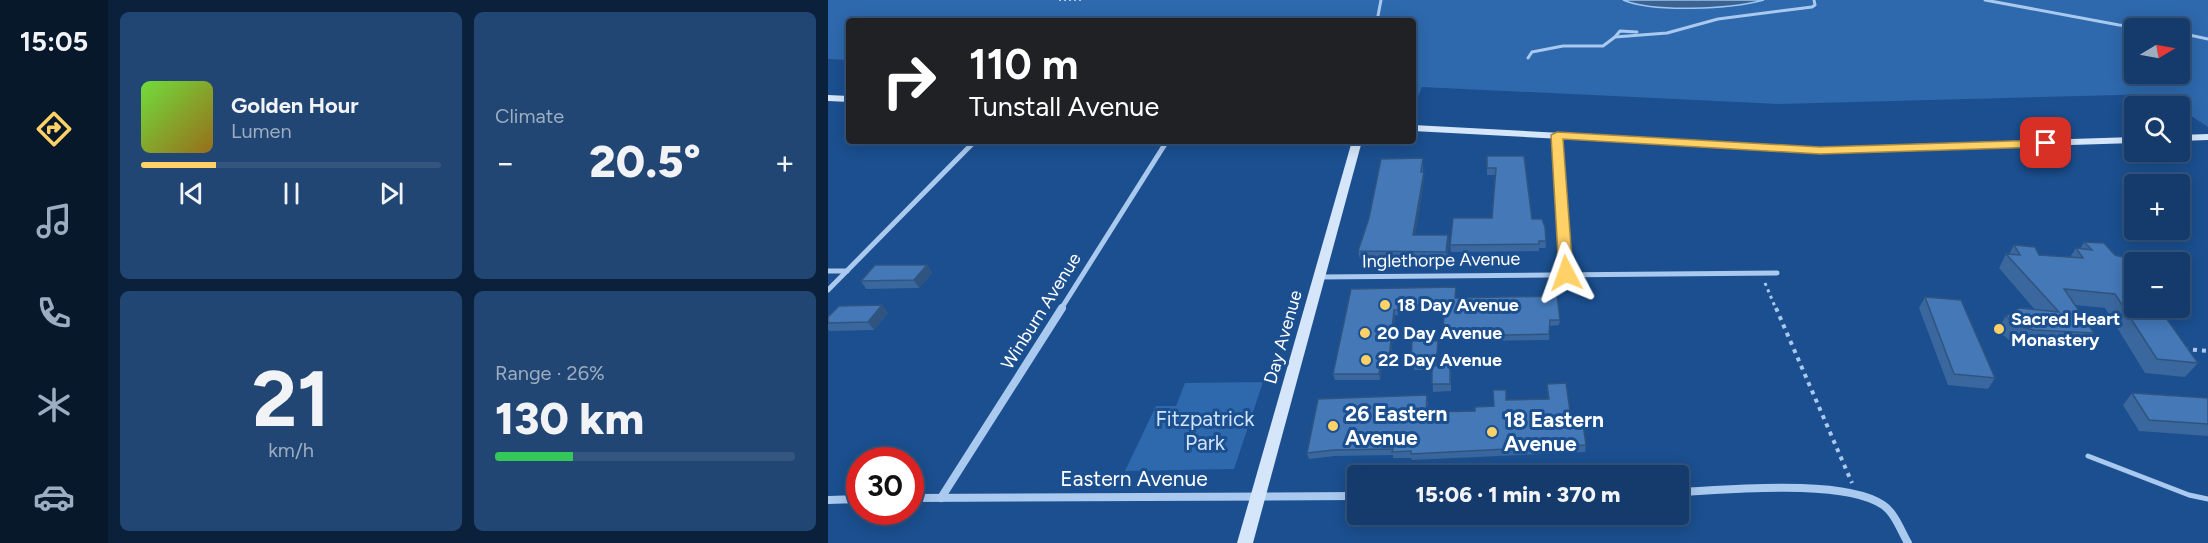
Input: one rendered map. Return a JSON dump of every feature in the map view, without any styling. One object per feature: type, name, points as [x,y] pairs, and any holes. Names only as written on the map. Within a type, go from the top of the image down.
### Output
[{"type":"street","points":[[828,98],[846,99]]},
{"type":"street","points":[[1416,128],[1820,150],[2124,140]]},
{"type":"street","points":[[1557,135],[1566,273]]},
{"type":"street","points":[[2190,138],[2208,137]]},
{"type":"street","points":[[828,290],[972,144]]},
{"type":"street","name":"Winburn Avenue","points":[[941,498],[1165,144]]},
{"type":"street","name":"Day Avenue","points":[[1245,543],[1356,144]]},
{"type":"street","points":[[828,271],[847,271]]},
{"type":"street","name":"Inglethorpe Avenue","points":[[1320,277],[1566,273],[1777,273]]},
{"type":"street","points":[[1689,492],[1821,490],[1856,494],[1882,504],[1897,521],[1908,543]]},
{"type":"street","name":"Eastern Avenue","points":[[924,498],[1347,496]]},
{"type":"street","points":[[828,500],[846,499]]},
{"type":"lane","points":[[1377,18],[1381,0]]},
{"type":"lane","points":[[1528,58],[1532,52],[1563,45],[1603,46],[1620,31],[1645,34],[1668,33],[1719,20],[1812,7],[1815,5],[1814,0]]},
{"type":"lane","points":[[1985,0],[2124,25]]},
{"type":"lane","points":[[2190,35],[2208,39]]},
{"type":"lane","points":[[2088,456],[2190,495],[2208,499]]},
{"type":"path","points":[[1059,0],[1084,0]]},
{"type":"path","points":[[1769,291],[1856,494]]},
{"type":"path","points":[[2182,349],[2208,351]]},
{"type":"green space","points":[[828,0],[2208,0],[2208,127],[2190,115],[2190,96],[2161,96],[2158,94],[1779,104],[1422,87],[1416,101],[1416,18],[846,18],[846,60],[828,59]]},
{"type":"green space","name":"Fitzpatrick Park","points":[[1263,382],[1234,469],[1125,471],[1156,406],[1176,406],[1185,383]]},
{"type":"shaded area","points":[[1623,0],[1764,0],[1732,6],[1673,8],[1653,7]]},
{"type":"building","points":[[1487,156],[1524,156],[1532,219],[1542,219],[1546,241],[1539,241],[1539,244],[1450,245],[1453,218],[1492,218],[1496,168],[1487,168]]},
{"type":"building","points":[[1423,158],[1421,172],[1424,172],[1413,235],[1448,235],[1446,252],[1358,251],[1369,218],[1381,159]]},
{"type":"building","points":[[2084,242],[2104,243],[2115,255],[2124,257],[2124,308],[2115,294],[2064,289],[2094,333],[2034,330],[2017,326],[2006,316],[2019,308],[2059,312],[2006,254],[2020,255],[2014,245],[2035,247],[2039,255],[2083,258],[2076,248],[2092,250]]},
{"type":"building","points":[[875,265],[927,265],[914,280],[861,281]]},
{"type":"building","points":[[1456,287],[1455,298],[1557,296],[1560,320],[1550,320],[1549,334],[1471,336],[1471,332],[1443,332],[1445,301],[1420,301],[1419,305],[1399,303],[1398,310],[1394,310],[1389,360],[1381,360],[1379,374],[1333,374],[1351,289]]},
{"type":"building","points":[[1925,297],[1961,300],[1995,378],[1954,374]]},
{"type":"building","points":[[882,305],[868,322],[828,323],[828,317],[839,306]]},
{"type":"building","points":[[2131,318],[2166,318],[2198,363],[2157,359]]},
{"type":"building","points":[[1412,341],[1438,341],[1436,365],[1414,366],[1414,362],[1411,362]]},
{"type":"building","points":[[1450,365],[1450,384],[1432,384],[1432,366]]},
{"type":"building","points":[[1566,383],[1571,418],[1582,417],[1586,445],[1411,454],[1411,451],[1392,452],[1393,449],[1307,453],[1318,399],[1427,395],[1426,412],[1475,411],[1475,407],[1494,406],[1493,390],[1506,390],[1506,400],[1549,399],[1547,384]]},
{"type":"building","points":[[2132,393],[2208,398],[2208,424],[2149,420]]},
{"type":"place","name":"18 Day Avenue","points":[[1385,305]]},
{"type":"place","name":"Sacred Heart Monastery","points":[[1999,329]]},
{"type":"place","name":"20 Day Avenue","points":[[1365,333]]},
{"type":"place","name":"22 Day Avenue","points":[[1366,360]]},
{"type":"place","name":"26 Eastern Avenue","points":[[1333,426]]},
{"type":"place","name":"18 Eastern Avenue","points":[[1492,432]]},
{"type":"route","points":[[1566,273],[1557,135],[1820,150],[2046,143]]}]
